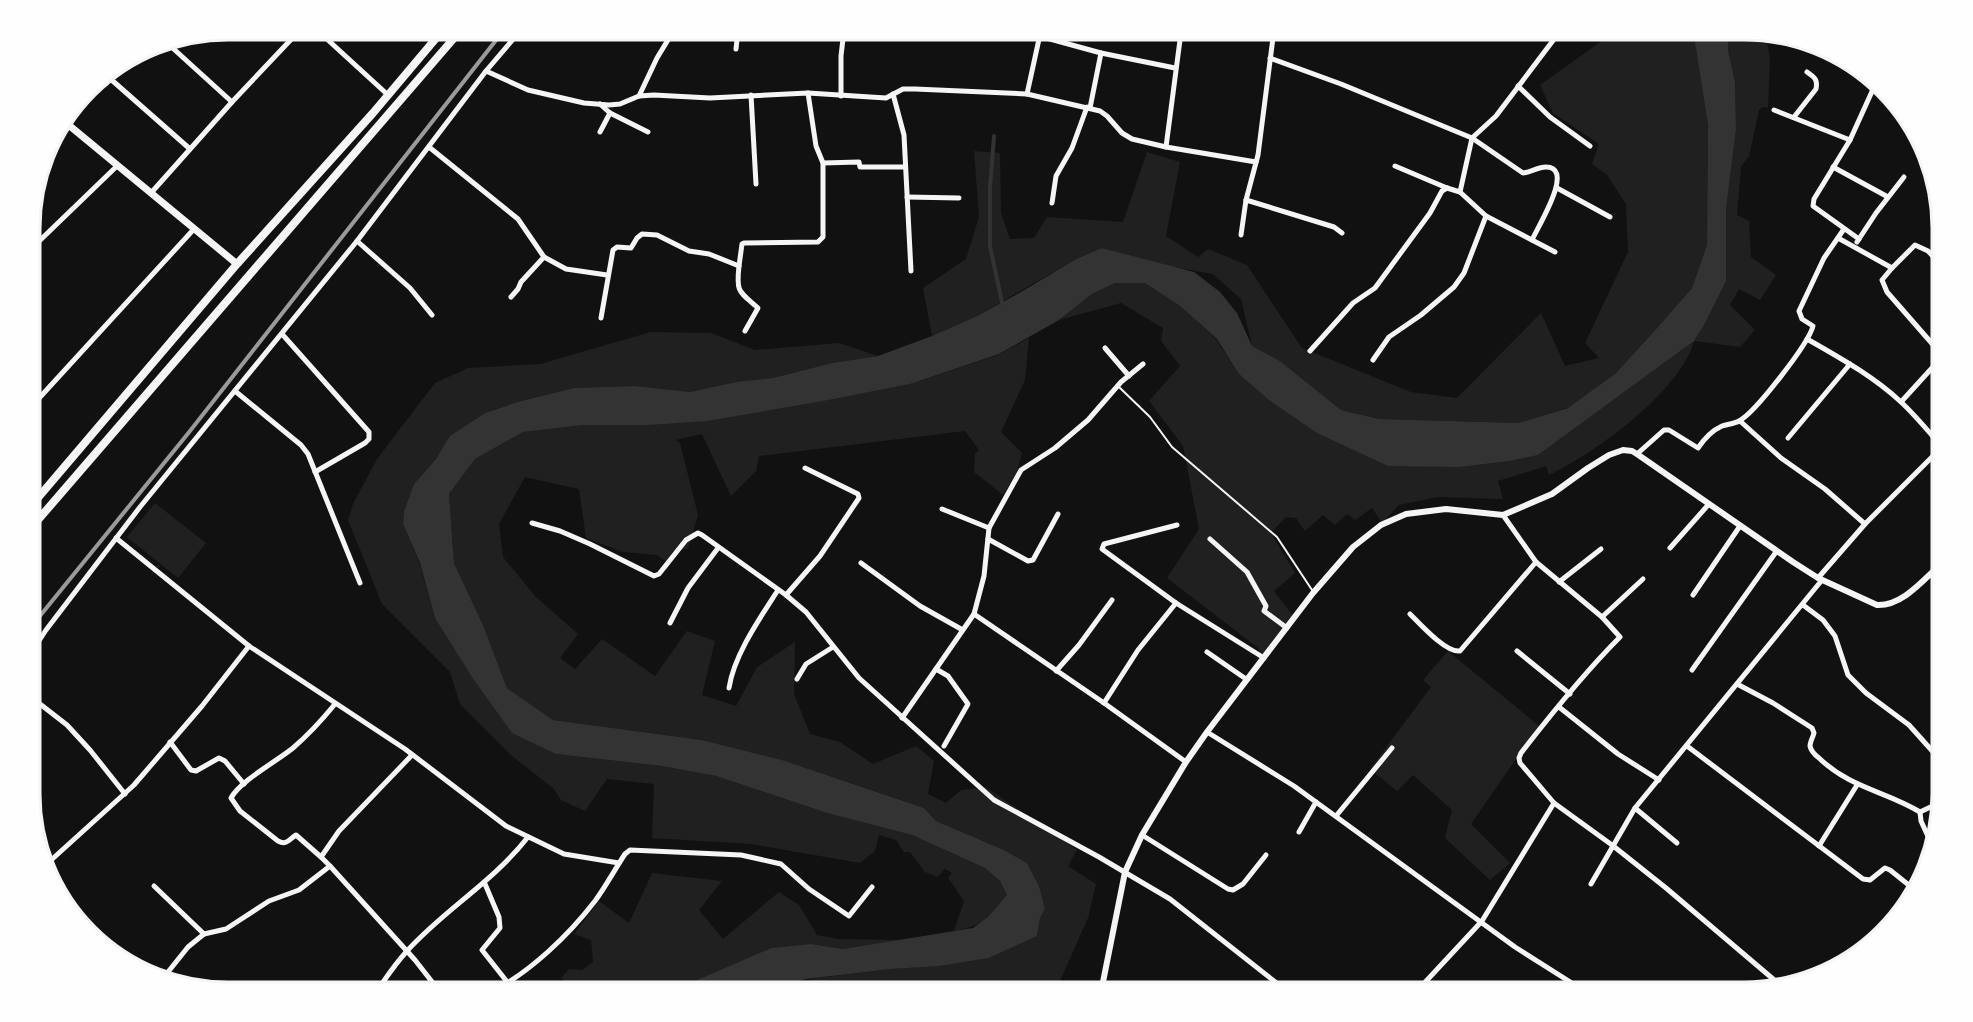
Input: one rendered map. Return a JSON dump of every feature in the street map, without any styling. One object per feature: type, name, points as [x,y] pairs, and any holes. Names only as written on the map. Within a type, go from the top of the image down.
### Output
[{"type":"main road","points":[[41,491],[235,263],[433,41]]},
{"type":"main road","points":[[41,516],[452,41]]},
{"type":"main road","points":[[71,127],[235,263]]},
{"type":"street","points":[[151,193],[290,41]]},
{"type":"street","points":[[329,41],[385,92]]},
{"type":"street","points":[[41,636],[116,538],[357,241],[486,71],[512,41]]},
{"type":"street","points":[[639,96],[668,41]]},
{"type":"street","points":[[736,49],[737,41]]},
{"type":"street","points":[[841,96],[843,41]]},
{"type":"street","points":[[1028,94],[1038,41]]},
{"type":"street","points":[[1064,41],[1101,53],[1175,68]]},
{"type":"street","points":[[1166,147],[1179,41]]},
{"type":"street","points":[[1241,235],[1246,200],[1256,162],[1272,41]]},
{"type":"street","points":[[1460,192],[1472,138],[1496,116],[1553,41]]},
{"type":"street","points":[[174,49],[232,102]]},
{"type":"street","points":[[1052,203],[1056,177],[1072,148],[1089,108],[1101,53]]},
{"type":"street","points":[[1270,58],[1341,84],[1472,138],[1523,173],[1544,167],[1556,171],[1558,174],[1557,188],[1532,240]]},
{"type":"street","points":[[486,71],[528,90],[584,103],[600,104],[620,104],[639,96],[710,98],[808,93],[886,98],[903,89],[1028,94],[1089,108],[1107,116],[1122,133],[1132,139],[1256,162]]},
{"type":"street","points":[[1794,117],[1816,89],[1815,77],[1807,72]]},
{"type":"street","points":[[112,81],[190,149]]},
{"type":"street","points":[[1518,86],[1550,117],[1590,146]]},
{"type":"street","points":[[1858,239],[1813,206],[1814,199],[1850,140],[1872,91]]},
{"type":"street","points":[[745,331],[758,308],[739,291],[737,285],[742,244],[821,240],[823,237],[823,163],[816,146],[808,93]]},
{"type":"street","points":[[893,94],[904,135],[911,272]]},
{"type":"street","points":[[751,95],[756,184]]},
{"type":"street","points":[[600,104],[610,113],[648,132]]},
{"type":"street","points":[[1774,110],[1850,140]]},
{"type":"street","points":[[600,132],[610,113]]},
{"type":"street","points":[[429,147],[518,219],[544,257],[566,269],[607,275]]},
{"type":"street","points":[[823,163],[859,162],[860,167],[905,166]]},
{"type":"street","points":[[41,239],[117,165]]},
{"type":"street","points":[[1395,166],[1460,192],[1486,216],[1555,252]]},
{"type":"street","points":[[1833,167],[1888,197]]},
{"type":"street","points":[[1854,246],[1904,177]]},
{"type":"street","points":[[1310,351],[1353,303],[1375,288],[1430,213],[1442,191],[1447,188]]},
{"type":"street","points":[[1557,188],[1610,217]]},
{"type":"street","points":[[907,197],[959,198]]},
{"type":"street","points":[[1246,200],[1334,227],[1342,233]]},
{"type":"street","points":[[1373,360],[1389,338],[1454,287],[1464,273],[1486,216]]},
{"type":"street","points":[[1637,454],[1664,430],[1669,430],[1698,448],[1721,427],[1740,421],[1767,392],[1808,339],[1813,326],[1802,319],[1799,311],[1824,258],[1844,229]]},
{"type":"street","points":[[41,396],[196,231]]},
{"type":"street","points":[[601,318],[613,250],[617,247],[631,248],[642,234],[657,235],[683,248],[709,254],[739,266]]},
{"type":"street","points":[[1838,238],[1892,268]]},
{"type":"street","points":[[357,241],[410,288],[432,315]]},
{"type":"street","points":[[1932,256],[1915,245],[1882,280],[1887,292],[1932,344]]},
{"type":"street","points":[[511,297],[518,290],[521,282],[544,257]]},
{"type":"street","points":[[282,334],[369,432],[369,439],[365,443],[315,472]]},
{"type":"street","points":[[1808,339],[1878,383],[1901,402],[1932,436]]},
{"type":"street","points":[[1105,348],[1129,376]]},
{"type":"street","points":[[902,718],[961,629],[974,614],[982,585],[989,528],[1022,470],[1055,448],[1088,420],[1118,385],[1143,364]]},
{"type":"street","points":[[1788,438],[1850,364]]},
{"type":"street","points":[[1901,402],[1932,367]]},
{"type":"street","points":[[235,391],[301,445],[308,454],[360,583]]},
{"type":"street","points":[[1740,421],[1781,458],[1825,489],[1865,524]]},
{"type":"street","points":[[1104,981],[1125,872],[1142,835],[1186,762],[1246,679],[1313,593],[1353,547],[1381,525],[1406,514],[1446,509],[1503,515],[1552,494],[1587,468],[1623,450],[1637,454],[1776,552],[1820,579],[1877,605],[1898,601],[1932,572]]},
{"type":"street","points":[[1591,884],[1635,808],[1803,604],[1820,579],[1865,524],[1932,457]]},
{"type":"street","points":[[786,595],[820,556],[859,498],[858,494],[805,468]]},
{"type":"street","points":[[1670,548],[1709,504]]},
{"type":"street","points":[[942,509],[989,528]]},
{"type":"street","points":[[988,538],[1028,561],[1033,560],[1058,514]]},
{"type":"street","points":[[1503,515],[1536,562],[1602,617],[1620,637],[1595,661],[1542,726],[1519,758],[1522,766],[1554,804],[1612,846],[1773,979]]},
{"type":"street","points":[[532,524],[561,531],[590,543],[652,576],[659,574],[684,542],[698,533],[786,595],[806,612],[859,678],[994,800],[1170,899],[1270,981]]},
{"type":"street","points":[[1177,525],[1104,544],[1102,547],[1104,551],[1176,603],[1264,658]]},
{"type":"street","points":[[1693,595],[1740,526]]},
{"type":"street","points":[[116,538],[249,646],[412,755],[506,826],[571,856],[619,863]]},
{"type":"street","points":[[1210,539],[1247,572],[1266,606],[1263,611],[1287,628]]},
{"type":"street","points":[[670,623],[688,588],[718,548]]},
{"type":"street","points":[[1559,582],[1601,549]]},
{"type":"street","points":[[1692,670],[1776,552]]},
{"type":"street","points":[[1410,614],[1434,637],[1454,651],[1460,651],[1536,562]]},
{"type":"street","points":[[861,563],[920,606],[961,629]]},
{"type":"street","points":[[1602,617],[1643,579]]},
{"type":"street","points":[[729,688],[735,664],[755,625],[778,590]]},
{"type":"street","points":[[1056,671],[1079,645],[1112,600]]},
{"type":"street","points":[[1104,703],[1138,650],[1176,603]]},
{"type":"street","points":[[1803,604],[1823,620],[1835,636],[1848,675],[1866,693],[1909,725],[1932,751]]},
{"type":"street","points":[[974,614],[1186,762]]},
{"type":"street","points":[[53,859],[125,794],[202,706],[249,646]]},
{"type":"street","points":[[796,679],[806,664],[833,647]]},
{"type":"street","points":[[1517,651],[1570,694]]},
{"type":"street","points":[[1207,652],[1246,679]]},
{"type":"street","points":[[936,669],[948,676],[968,704],[944,746]]},
{"type":"street","points":[[1737,684],[1773,703],[1812,728],[1814,733],[1810,747],[1814,754],[1829,767],[1857,785],[1920,812],[1928,835]]},
{"type":"street","points":[[334,704],[319,723],[292,749],[244,784],[231,798],[240,811],[282,844],[296,835],[321,857],[432,982]]},
{"type":"street","points":[[41,705],[67,725],[125,794]]},
{"type":"street","points":[[1559,707],[1618,754],[1659,780]]},
{"type":"street","points":[[1207,732],[1317,802],[1515,947],[1569,981]]},
{"type":"street","points":[[170,742],[191,770],[196,771],[219,758],[225,761],[244,784]]},
{"type":"street","points":[[1687,746],[1865,880],[1872,879],[1885,868],[1908,885]]},
{"type":"street","points":[[1336,816],[1392,748]]},
{"type":"street","points":[[321,857],[339,831],[412,755]]},
{"type":"street","points":[[1819,846],[1857,785]]},
{"type":"street","points":[[1299,832],[1317,802]]},
{"type":"street","points":[[1426,981],[1482,921],[1554,804]]},
{"type":"street","points":[[1920,812],[1932,806]]},
{"type":"street","points":[[1635,808],[1677,843]]},
{"type":"street","points":[[1142,835],[1222,886],[1233,890],[1243,884],[1266,855]]},
{"type":"street","points":[[384,982],[406,952],[438,921],[513,857],[528,837]]},
{"type":"street","points":[[508,982],[548,952],[579,919],[630,850],[757,858],[781,864],[809,889],[849,916],[872,887]]},
{"type":"street","points":[[168,972],[188,947],[204,934],[226,929],[269,901],[299,890],[330,866]]},
{"type":"street","points":[[484,884],[499,917],[500,927],[482,950],[508,982]]},
{"type":"street","points":[[154,886],[204,934]]},
{"type":"lane","points":[[1118,385],[1150,417],[1172,447],[1277,537],[1313,593]]},
{"type":"shaded area","points":[[1602,41],[1695,41],[1708,125],[1707,246],[1692,288],[1616,373],[1570,407],[1520,423],[1379,419],[1341,410],[1280,361],[1252,346],[1241,299],[1213,274],[1168,266],[1102,248],[1076,259],[975,317],[932,336],[923,288],[966,259],[979,217],[974,151],[1000,153],[1001,213],[1010,239],[1034,238],[1047,217],[1123,222],[1147,152],[1180,162],[1166,236],[1198,257],[1208,249],[1247,265],[1302,348],[1411,392],[1457,398],[1541,313],[1565,366],[1599,358],[1585,343],[1628,252],[1626,204],[1607,175],[1592,164],[1599,144],[1553,113],[1540,85]]},
{"type":"shaded area","points":[[1695,41],[1728,41],[1735,82],[1736,129],[1726,209],[1726,281],[1704,325],[1694,341],[1538,455],[1460,467],[1388,466],[1317,433],[1269,400],[1238,373],[1217,339],[1180,306],[1145,283],[1115,283],[1092,294],[1059,320],[999,354],[910,384],[707,421],[648,425],[584,425],[523,432],[475,459],[449,494],[454,563],[483,625],[507,688],[553,720],[702,740],[782,760],[924,808],[936,821],[1004,850],[1027,863],[1039,886],[1045,909],[1040,918],[1037,936],[989,958],[940,966],[891,969],[796,982],[693,982],[771,948],[811,944],[843,949],[973,928],[988,917],[1007,895],[1000,881],[985,868],[912,835],[827,813],[716,776],[662,766],[556,754],[512,733],[472,677],[435,618],[420,563],[403,524],[404,511],[414,484],[436,459],[450,436],[485,413],[521,401],[574,388],[635,386],[690,392],[737,382],[773,378],[832,363],[878,356],[975,317],[1076,259],[1102,248],[1194,272],[1220,292],[1237,313],[1252,346],[1280,361],[1341,410],[1379,419],[1519,423],[1568,408],[1616,373],[1692,288],[1707,245],[1708,125]]},
{"type":"shaded area","points":[[1728,41],[1757,41],[1767,42],[1770,57],[1768,108],[1763,107],[1759,110],[1749,156],[1741,167],[1737,215],[1749,221],[1751,257],[1776,275],[1760,300],[1739,289],[1730,305],[1755,330],[1740,347],[1694,341],[1726,280],[1726,209],[1736,129],[1735,82]]},
{"type":"shaded area","points":[[1115,283],[1145,283],[1180,306],[1215,338],[1238,373],[1460,467],[1538,455],[1694,341],[1686,360],[1672,380],[1634,419],[1589,452],[1549,475],[1546,466],[1498,481],[1503,499],[1437,497],[1399,505],[1382,523],[1372,508],[1355,520],[1347,514],[1335,525],[1323,515],[1305,531],[1296,518],[1286,517],[1271,533],[1295,573],[1274,591],[1293,616],[1264,657],[1257,647],[1167,578],[1199,529],[1183,446],[1149,401],[1180,366],[1161,341],[1163,328],[1121,303],[1059,320],[1092,294]]},
{"type":"shaded area","points":[[651,332],[711,333],[755,350],[839,343],[878,356],[832,363],[773,378],[689,392],[635,386],[574,388],[521,401],[485,413],[451,436],[436,459],[414,484],[404,511],[403,524],[419,562],[435,618],[556,754],[662,766],[716,776],[827,813],[912,835],[985,868],[1000,881],[1007,895],[985,920],[972,927],[954,931],[964,901],[948,878],[952,873],[945,869],[937,877],[925,872],[910,852],[904,852],[896,840],[879,835],[875,851],[860,863],[751,844],[652,838],[654,784],[607,779],[585,811],[561,800],[554,789],[512,756],[460,704],[450,672],[382,604],[348,520],[353,504],[377,459],[435,383],[468,368],[540,364]]},
{"type":"shaded area","points":[[1029,338],[1025,380],[1001,432],[1022,453],[1017,471],[1003,495],[974,472],[975,454],[979,450],[965,431],[759,456],[756,471],[731,496],[702,434],[676,440],[680,443],[698,515],[688,549],[673,551],[666,561],[657,555],[623,552],[586,538],[579,489],[525,477],[499,524],[503,557],[536,597],[578,634],[560,658],[575,669],[602,639],[655,676],[687,631],[715,641],[702,695],[736,706],[757,667],[795,642],[794,694],[810,734],[840,742],[873,764],[916,746],[934,761],[928,794],[946,803],[961,790],[986,787],[1077,850],[1068,866],[1096,884],[1088,918],[1060,981],[802,982],[989,958],[1037,936],[1040,918],[1045,909],[1039,886],[1027,863],[1004,850],[936,821],[924,808],[782,760],[702,740],[553,720],[507,688],[483,625],[454,563],[449,494],[475,459],[523,432],[584,425],[648,425],[834,399],[910,384],[998,355]]},
{"type":"shaded area","points":[[155,503],[206,543],[178,578],[127,537]]},
{"type":"shaded area","points":[[1448,651],[1539,726],[1471,824],[1510,863],[1490,880],[1445,838],[1452,810],[1413,775],[1397,791],[1370,769],[1431,687],[1423,680]]},
{"type":"shaded area","points":[[652,873],[722,881],[699,910],[723,939],[779,892],[799,905],[817,935],[838,939],[902,940],[843,949],[811,944],[771,948],[693,982],[566,982],[561,978],[569,969],[582,970],[593,962],[591,940],[574,934],[599,901],[629,923]]},
{"type":"waterway","points":[[994,136],[990,188],[990,246],[1003,307]]},
{"type":"railway","points":[[41,615],[190,431],[495,41]]}]
